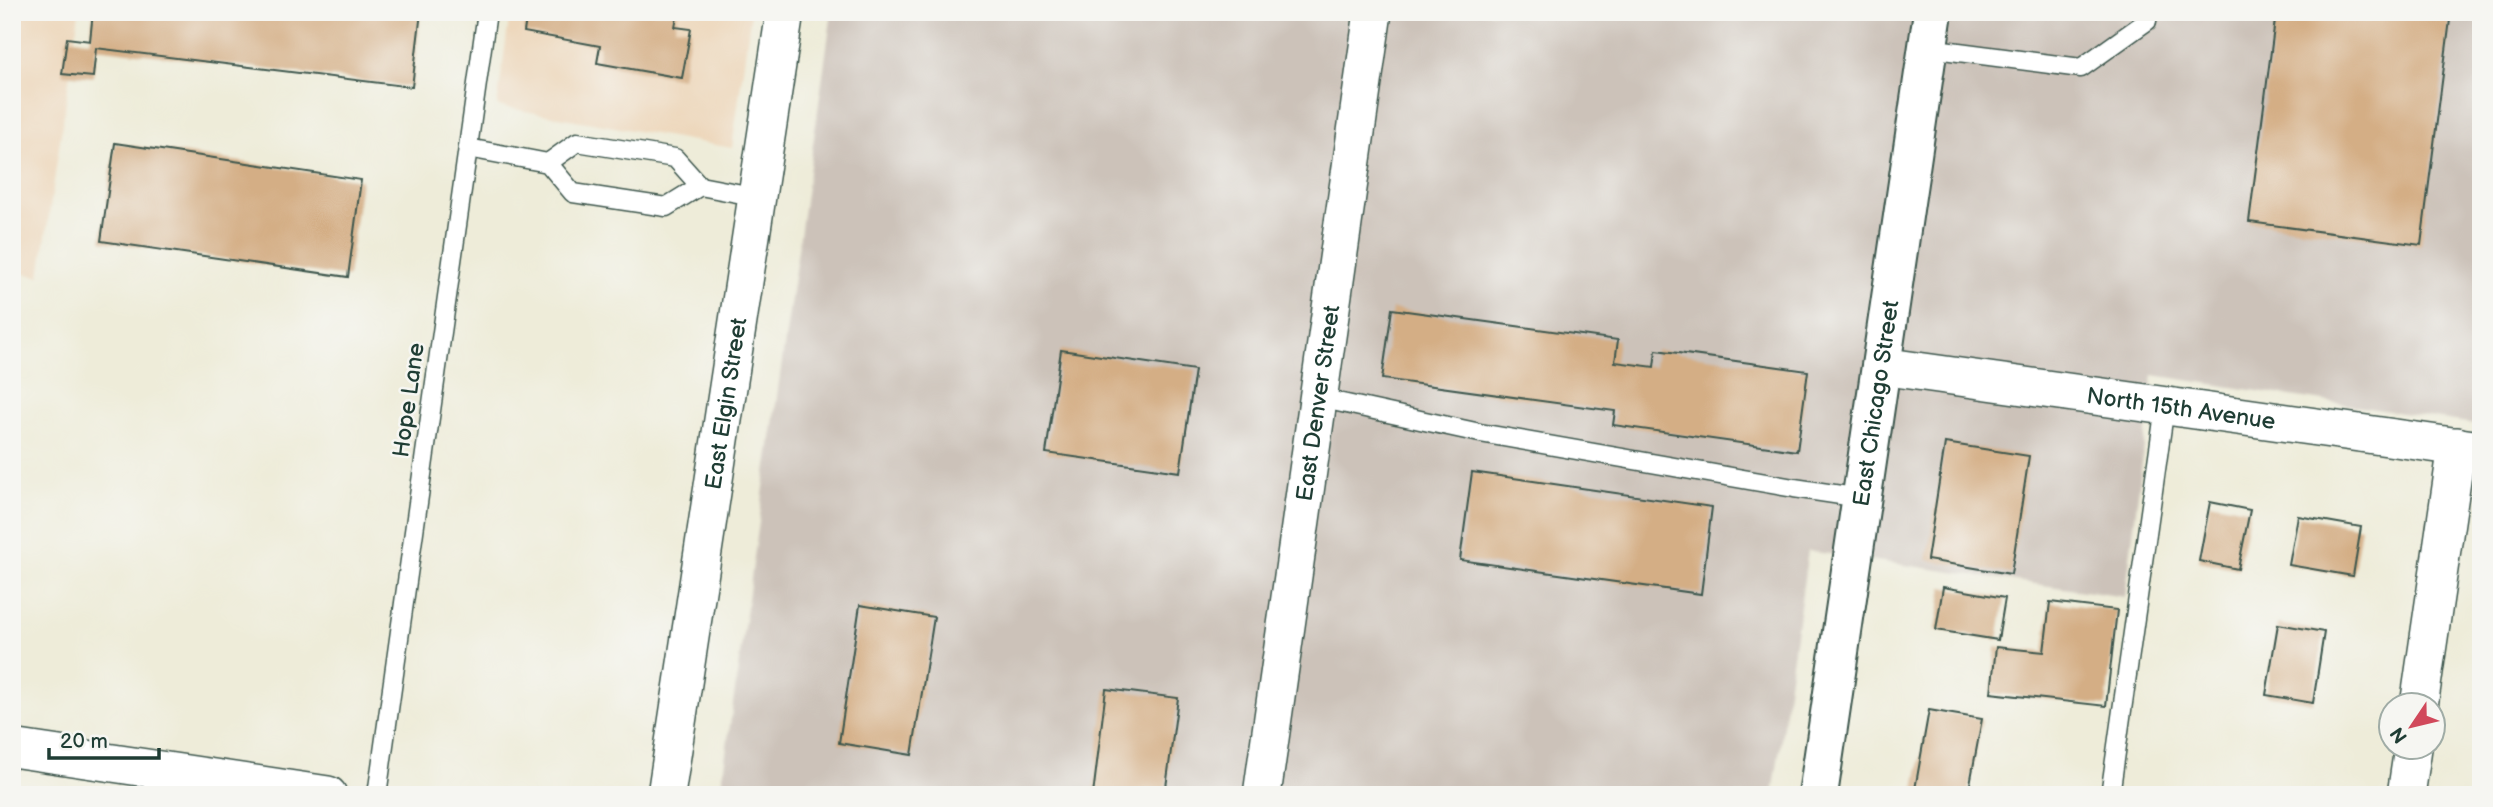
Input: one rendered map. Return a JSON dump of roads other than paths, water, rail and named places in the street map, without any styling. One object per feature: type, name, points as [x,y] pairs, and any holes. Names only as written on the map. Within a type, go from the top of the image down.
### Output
[{"type":"street","name":"East Elgin Street","points":[[666,795],[785,12]]},
{"type":"street","name":"East Denver Street","points":[[1262,795],[1373,12]]},
{"type":"street","name":"East Chicago Street","points":[[1818,795],[1930,30]]},
{"type":"street","name":"North 15th Avenue","points":[[1881,366],[2469,448]]},
{"type":"street","points":[[2422,692],[2469,448]]},
{"type":"street","points":[[13,750],[328,795]]},
{"type":"street","points":[[2406,795],[2411,762]]},
{"type":"lane","name":"Hope Lane","points":[[377,795],[487,12]]},
{"type":"lane","points":[[1930,30],[2081,68],[2147,22],[2148,12]]},
{"type":"lane","points":[[548,163],[577,142],[675,158],[700,186],[758,197]]},
{"type":"lane","points":[[468,148],[548,163],[573,193],[666,207],[700,186]]},
{"type":"lane","points":[[1318,398],[1480,433],[1861,498]]},
{"type":"lane","points":[[2110,795],[2165,406]]}]
